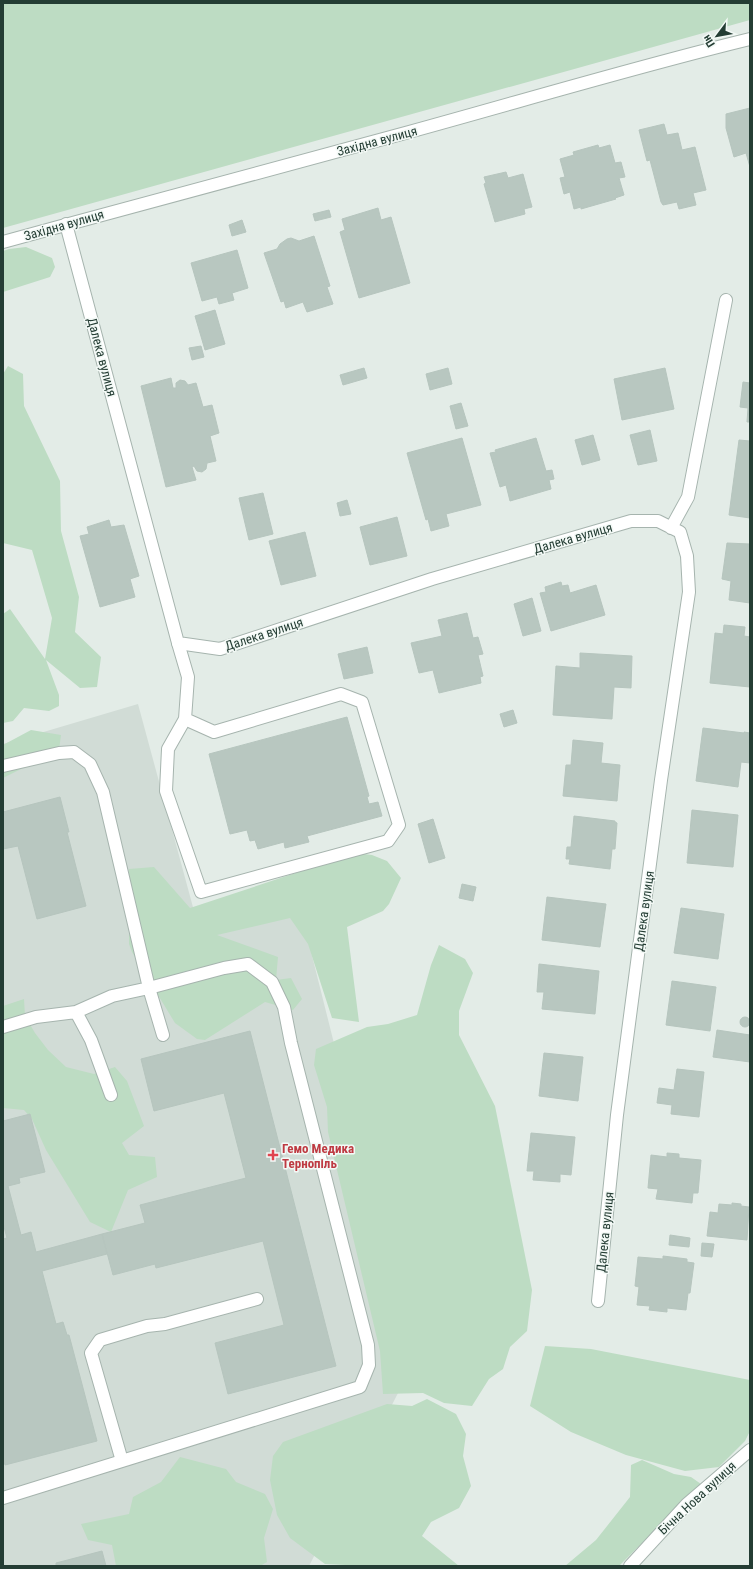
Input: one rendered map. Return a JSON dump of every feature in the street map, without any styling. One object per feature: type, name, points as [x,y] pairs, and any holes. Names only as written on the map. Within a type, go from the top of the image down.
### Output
[{"type":"street","name":"Західна вулиця","points":[[3,242],[410,132],[618,73],[750,39]]},
{"type":"street","name":"Далека вулиця","points":[[66,224],[178,643],[220,649],[432,579],[631,521],[658,521],[680,532],[687,556],[689,592],[660,788],[618,1107],[598,1301]]},
{"type":"street","points":[[671,528],[688,497],[726,300]]},
{"type":"street","points":[[178,643],[188,677],[185,719],[168,749],[166,791],[201,892],[388,841],[399,825],[362,702],[341,694],[214,732],[185,719]]},
{"type":"street","points":[[3,766],[58,753],[74,752],[90,764],[103,792],[148,988],[163,1036]]},
{"type":"street","points":[[3,1027],[36,1017],[76,1012],[112,996],[224,968],[248,964],[272,982],[284,1007],[291,1043],[368,1345],[370,1365],[360,1387],[3,1498]]},
{"type":"street","points":[[76,1012],[91,1040],[111,1095]]},
{"type":"street","points":[[122,1461],[91,1353],[100,1340],[147,1326],[165,1324],[257,1299]]},
{"type":"street","name":"Бічна Нова вулиця","points":[[630,1566],[687,1504],[750,1450]]},
{"type":"shaded area","points":[[138,704],[197,922],[298,900],[414,1362],[309,1566],[3,1566],[3,744]]},
{"type":"green space","points":[[3,3],[750,3],[750,20],[3,228]]},
{"type":"green space","points":[[26,247],[52,258],[55,267],[50,277],[3,292],[3,251]]},
{"type":"green space","points":[[8,366],[23,374],[24,406],[60,481],[61,531],[79,597],[75,632],[101,657],[97,687],[80,688],[46,660],[59,695],[59,706],[49,711],[24,708],[13,721],[3,723],[3,614],[10,609],[45,659],[52,618],[32,550],[3,543],[3,374]]},
{"type":"green space","points":[[31,730],[61,735],[59,750],[3,778],[3,745]]},
{"type":"green space","points":[[356,853],[372,855],[387,861],[401,878],[389,904],[383,911],[347,927],[359,1022],[332,1018],[308,944],[290,918],[217,935],[278,957],[276,980],[291,978],[302,999],[293,1010],[265,1002],[205,1040],[197,1039],[175,1023],[132,952],[129,944],[129,869],[154,867],[190,908]]},
{"type":"green space","points":[[439,945],[465,959],[473,973],[459,1011],[459,1035],[495,1106],[532,1290],[527,1331],[510,1347],[503,1369],[489,1379],[472,1406],[444,1403],[423,1393],[383,1394],[380,1351],[328,1132],[327,1107],[314,1065],[316,1049],[367,1027],[388,1024],[417,1015],[431,965]]},
{"type":"green space","points":[[24,999],[25,1016],[35,1033],[48,1050],[66,1067],[94,1074],[115,1067],[127,1081],[144,1126],[122,1143],[129,1155],[155,1157],[157,1177],[128,1190],[111,1232],[90,1222],[46,1150],[32,1119],[24,1110],[3,1108],[3,1006]]},
{"type":"green space","points":[[545,1346],[591,1349],[750,1380],[750,1431],[745,1441],[719,1467],[685,1471],[626,1455],[571,1432],[530,1406]]},
{"type":"green space","points":[[427,1399],[456,1414],[466,1434],[463,1456],[471,1486],[459,1508],[431,1522],[422,1536],[459,1566],[366,1566],[325,1564],[290,1538],[277,1515],[270,1480],[273,1456],[283,1442],[387,1404],[412,1406]]},
{"type":"green space","points":[[180,1457],[226,1469],[236,1482],[265,1494],[273,1509],[264,1538],[267,1562],[260,1566],[116,1566],[112,1545],[88,1540],[81,1524],[129,1514],[133,1497],[161,1482]]},
{"type":"green space","points":[[642,1460],[674,1474],[691,1477],[701,1484],[619,1566],[565,1566],[596,1540],[630,1497],[631,1465]]},
{"type":"building","points":[[750,108],[750,167],[746,153],[734,157],[726,128],[726,114]]},
{"type":"building","points":[[664,124],[667,135],[678,133],[682,150],[695,147],[706,190],[693,193],[696,205],[679,209],[677,202],[663,205],[661,202],[650,160],[647,161],[639,130]]},
{"type":"building","points":[[598,145],[599,148],[610,145],[615,163],[621,162],[625,177],[619,178],[624,195],[615,198],[616,199],[581,209],[581,207],[574,209],[570,192],[564,194],[560,178],[565,177],[560,159],[574,155],[573,152]]},
{"type":"building","points":[[506,172],[508,178],[523,174],[532,207],[524,209],[525,214],[495,222],[484,184],[486,183],[484,177]]},
{"type":"building","points":[[378,208],[381,220],[391,217],[410,283],[359,298],[340,232],[345,230],[342,219]]},
{"type":"building","points":[[329,210],[331,217],[315,221],[313,214]]},
{"type":"building","points":[[242,220],[246,232],[232,236],[229,225]]},
{"type":"building","points":[[314,236],[330,286],[327,287],[333,304],[307,312],[303,302],[286,308],[284,301],[281,302],[264,253],[277,249],[280,244],[287,239],[291,238],[299,241]]},
{"type":"building","points":[[237,250],[248,288],[232,293],[234,300],[219,304],[217,297],[202,301],[191,263]]},
{"type":"building","points":[[215,310],[225,344],[205,350],[195,316]]},
{"type":"building","points":[[201,346],[204,357],[192,360],[189,348]]},
{"type":"building","points":[[364,368],[367,378],[343,385],[340,375]]},
{"type":"building","points":[[448,368],[452,384],[430,390],[426,374]]},
{"type":"building","points":[[665,368],[674,409],[622,420],[614,379]]},
{"type":"building","points":[[171,378],[173,388],[176,388],[176,383],[180,380],[185,381],[188,385],[196,383],[203,407],[212,405],[219,433],[210,436],[216,461],[207,463],[206,469],[202,472],[197,471],[194,466],[192,467],[196,480],[166,487],[141,386]]},
{"type":"building","points":[[743,382],[750,383],[750,422],[747,422],[748,408],[740,407]]},
{"type":"building","points":[[461,403],[468,426],[456,429],[450,406]]},
{"type":"building","points":[[650,430],[657,461],[638,465],[630,435]]},
{"type":"building","points":[[593,435],[600,460],[582,465],[575,440]]},
{"type":"building","points":[[462,438],[481,505],[446,514],[449,526],[431,531],[428,519],[426,520],[407,453]]},
{"type":"building","points":[[536,438],[546,471],[552,470],[554,479],[549,480],[551,489],[510,501],[506,485],[500,487],[490,453],[496,452],[495,450]]},
{"type":"building","points":[[739,440],[750,441],[750,518],[729,515]]},
{"type":"building","points":[[263,493],[273,534],[249,540],[239,498]]},
{"type":"building","points":[[347,500],[351,514],[340,516],[337,503]]},
{"type":"building","points":[[397,517],[407,556],[370,565],[360,527]]},
{"type":"building","points":[[109,520],[111,527],[124,525],[139,576],[130,579],[135,597],[100,607],[80,536],[89,534],[87,527]]},
{"type":"building","points":[[305,532],[316,576],[281,585],[269,541]]},
{"type":"building","points":[[727,543],[750,544],[750,603],[729,600],[731,581],[722,579]]},
{"type":"building","points":[[561,582],[562,586],[568,585],[570,593],[596,585],[605,615],[551,631],[540,593],[546,592],[545,587]]},
{"type":"building","points":[[532,598],[541,631],[523,636],[514,604]]},
{"type":"building","points":[[467,613],[473,638],[478,637],[483,654],[478,655],[483,676],[480,677],[481,683],[439,693],[433,670],[419,673],[411,643],[442,636],[438,620]]},
{"type":"building","points":[[724,625],[745,627],[744,636],[750,637],[750,687],[710,683],[715,633],[723,634]]},
{"type":"building","points":[[367,647],[373,673],[344,679],[338,654]]},
{"type":"building","points":[[580,653],[632,656],[631,688],[614,687],[612,719],[553,715],[556,666],[580,668]]},
{"type":"building","points":[[513,710],[517,723],[504,727],[500,714]]},
{"type":"building","points":[[347,717],[369,796],[367,797],[369,804],[378,802],[382,816],[307,836],[309,842],[285,848],[284,842],[258,849],[255,840],[250,841],[247,830],[230,834],[209,754]]},
{"type":"building","points":[[703,728],[750,733],[750,763],[741,762],[738,787],[696,781]]},
{"type":"building","points":[[573,740],[603,743],[601,763],[620,765],[617,801],[563,796],[566,765],[571,765]]},
{"type":"building","points":[[60,797],[69,832],[67,832],[86,906],[37,919],[18,846],[3,849],[3,812]]},
{"type":"building","points":[[692,810],[738,815],[733,867],[687,863]]},
{"type":"building","points":[[574,816],[615,821],[617,823],[615,849],[612,849],[610,869],[569,864],[570,859],[566,859],[567,847],[571,847]]},
{"type":"building","points":[[433,819],[445,858],[429,863],[418,824]]},
{"type":"building","points":[[462,884],[476,887],[473,901],[459,898]]},
{"type":"building","points":[[547,897],[606,904],[600,947],[542,940]]},
{"type":"building","points":[[681,908],[724,914],[718,959],[674,953]]},
{"type":"building","points":[[539,964],[599,971],[595,1014],[542,1009],[544,992],[537,992]]},
{"type":"building","points":[[672,981],[716,987],[710,1031],[666,1025]]},
{"type":"building","points":[[743,1017],[747,1017],[749,1018],[749,1026],[743,1027],[740,1024],[740,1020]]},
{"type":"building","points":[[717,1030],[750,1035],[750,1062],[713,1057]]},
{"type":"building","points":[[250,1031],[336,1366],[228,1394],[215,1343],[284,1325],[263,1241],[156,1268],[155,1264],[113,1275],[102,1234],[145,1223],[140,1205],[246,1178],[224,1093],[154,1111],[141,1059]]},
{"type":"building","points":[[544,1053],[583,1057],[578,1101],[539,1096]]},
{"type":"building","points":[[677,1069],[704,1072],[699,1117],[671,1114],[672,1105],[657,1103],[659,1088],[674,1090]]},
{"type":"building","points":[[30,1114],[45,1172],[19,1178],[20,1183],[8,1186],[21,1235],[31,1232],[36,1252],[102,1234],[107,1254],[42,1271],[56,1324],[63,1322],[67,1335],[69,1335],[97,1441],[5,1465],[3,1458],[3,1239],[7,1238],[3,1223],[3,1121]]},
{"type":"building","points":[[531,1133],[575,1137],[571,1175],[560,1174],[560,1182],[533,1180],[534,1171],[527,1171]]},
{"type":"building","points":[[667,1153],[679,1154],[679,1158],[701,1160],[698,1193],[693,1193],[692,1203],[656,1199],[658,1189],[648,1188],[651,1155],[667,1157]]},
{"type":"building","points":[[732,1203],[749,1207],[747,1240],[707,1236],[710,1212],[718,1213],[719,1204],[732,1205]]},
{"type":"building","points":[[670,1235],[690,1238],[689,1247],[669,1245]]},
{"type":"building","points":[[702,1243],[714,1244],[712,1257],[701,1256]]},
{"type":"building","points":[[663,1256],[687,1259],[687,1262],[694,1263],[686,1310],[667,1308],[667,1312],[649,1310],[650,1306],[637,1305],[639,1287],[635,1286],[638,1257],[663,1259]]},
{"type":"building","points":[[102,1551],[106,1566],[56,1566],[56,1563]]},
{"type":"place","name":"Гемо Медика Тернопіль","points":[[273,1155]]}]
